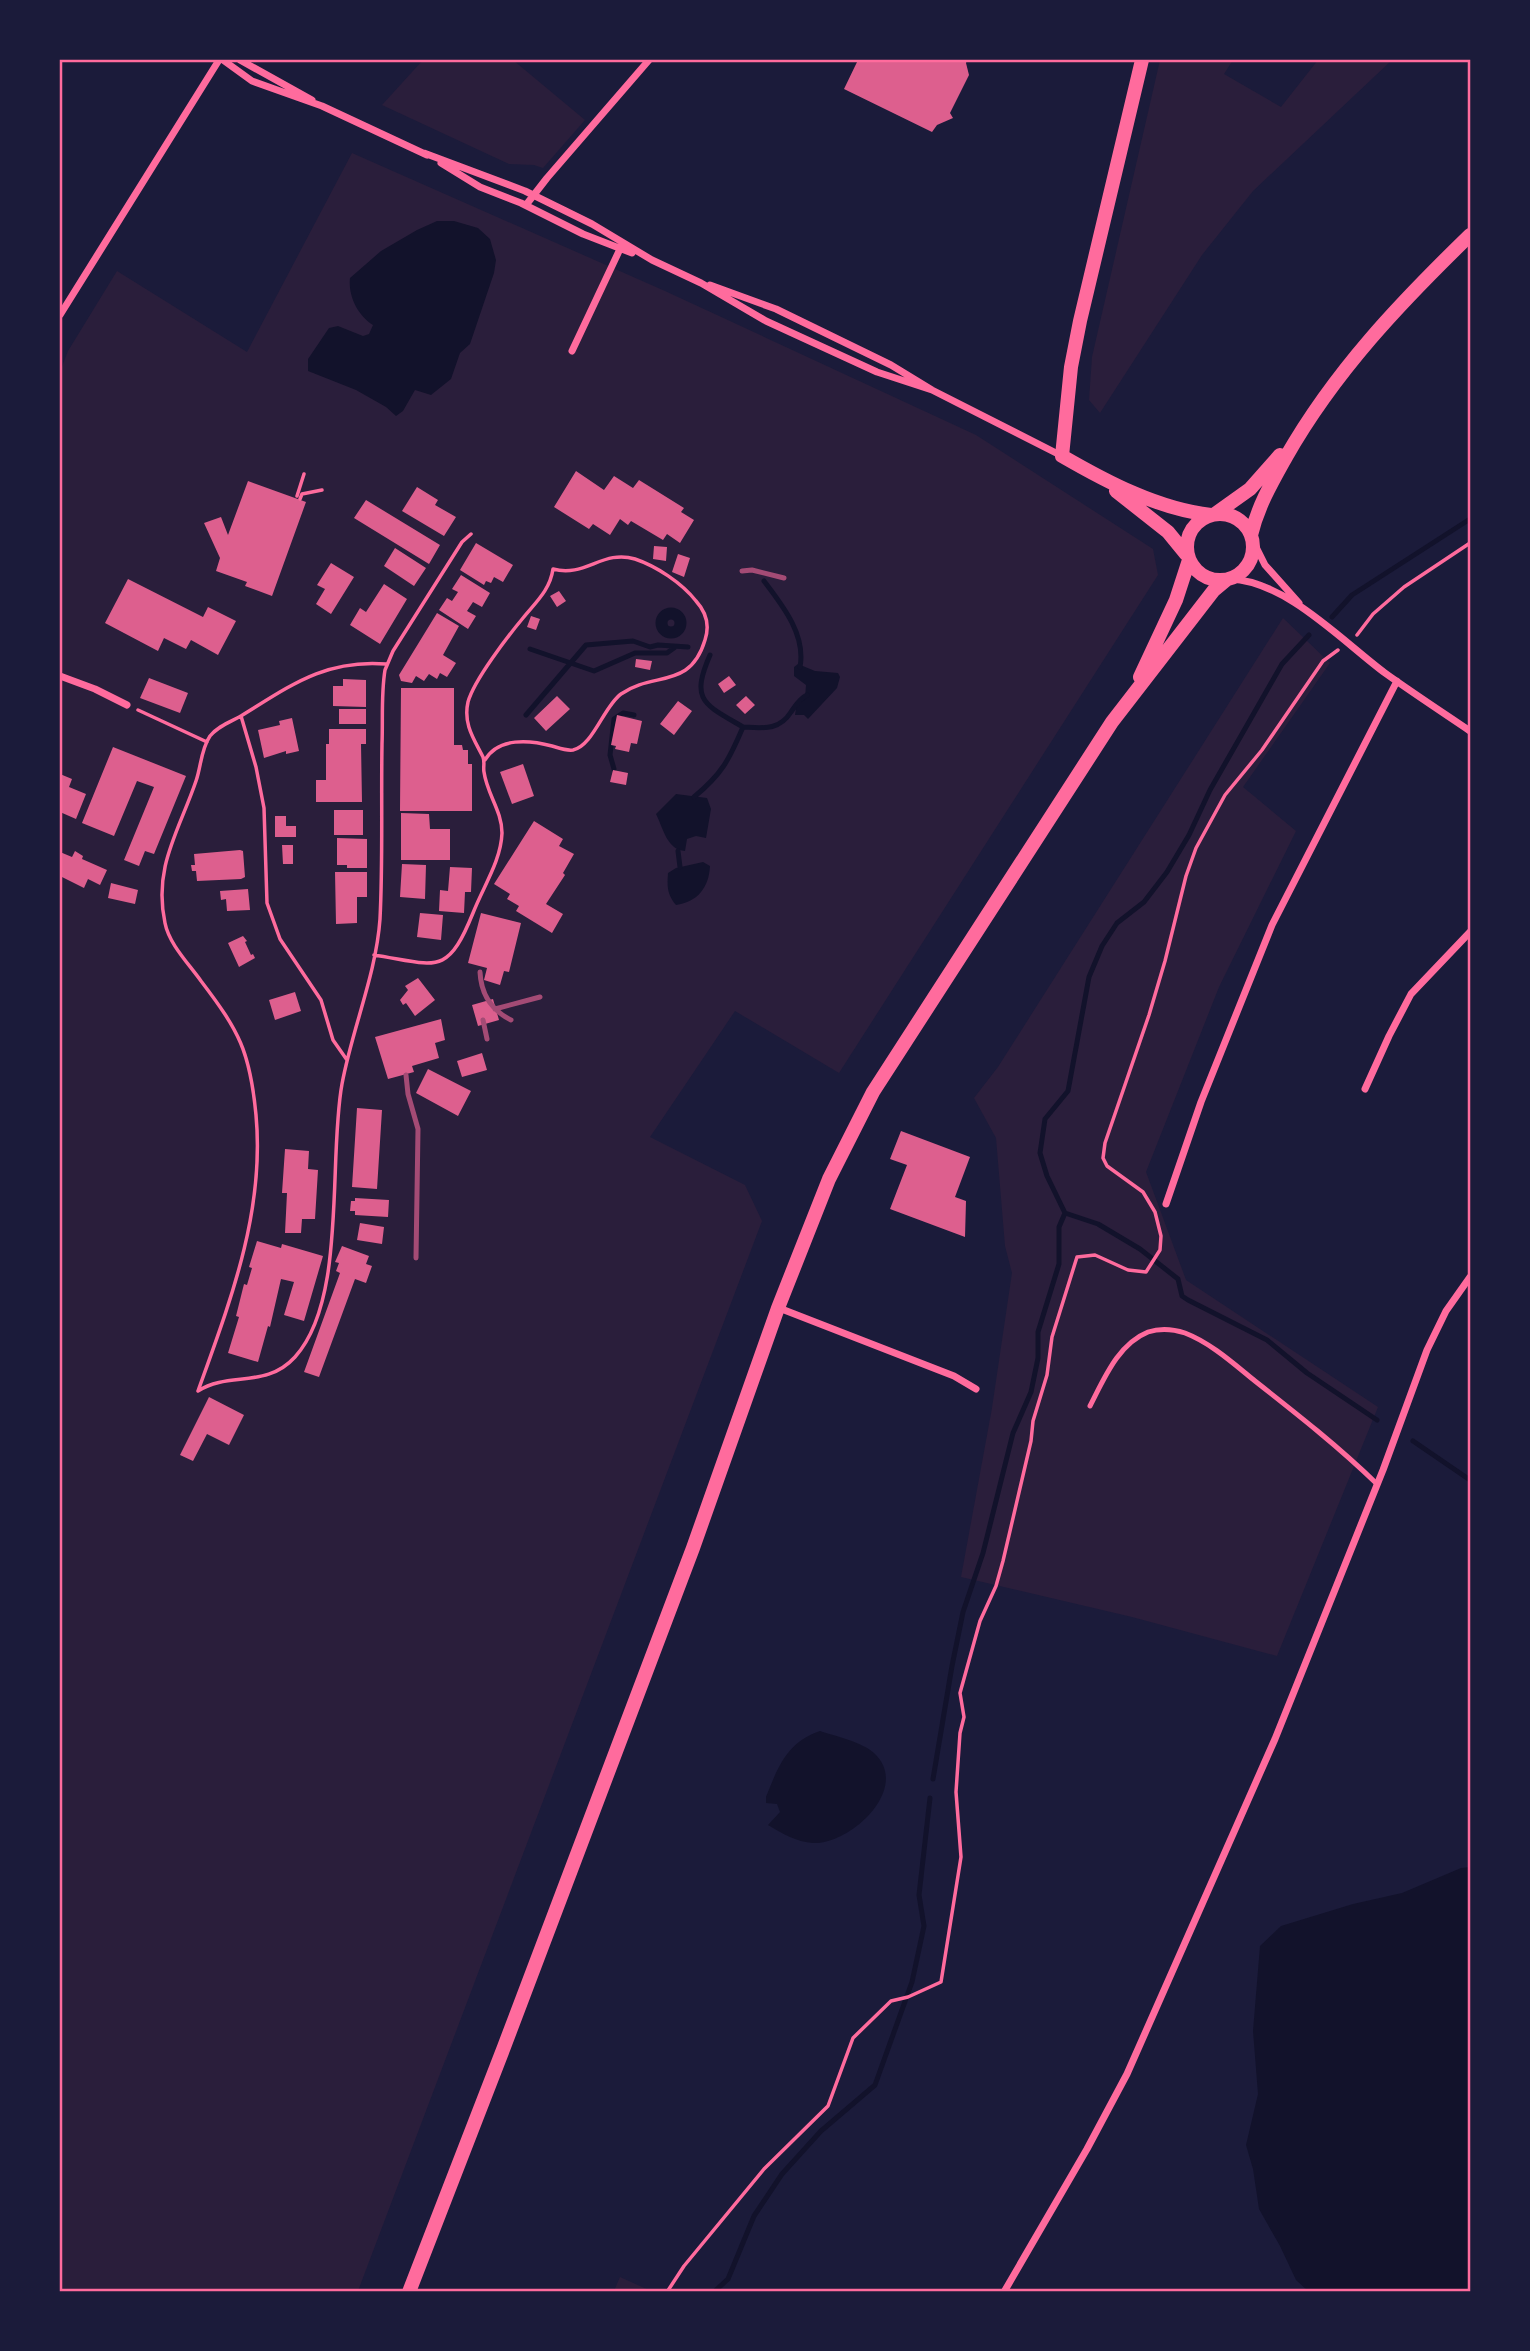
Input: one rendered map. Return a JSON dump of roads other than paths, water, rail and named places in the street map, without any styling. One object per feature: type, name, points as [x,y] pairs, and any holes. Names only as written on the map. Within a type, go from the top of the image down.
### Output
[{"type":"main road","points":[[1066,458],[1071,367],[1142,60]]},
{"type":"main road","points":[[1130,697],[1172,610],[1189,559],[1186,544],[1190,531],[1199,521],[1213,515],[1250,489],[1301,430],[1378,328],[1471,234]]},
{"type":"main road","points":[[409,2291],[694,1548],[778,1308],[824,1190],[873,1092],[1130,697],[1168,652],[1214,590],[1241,573],[1249,563],[1253,551],[1251,537],[1262,500],[1301,430]]},
{"type":"main road","points":[[1066,458],[1149,499],[1185,511],[1226,514],[1236,518],[1251,537]]},
{"type":"main road","points":[[1066,458],[1178,541],[1195,570],[1215,580],[1228,579]]},
{"type":"street","points":[[60,315],[221,60],[252,81],[322,106],[424,153],[534,195],[592,224],[652,260],[744,309],[891,378],[932,390]]},
{"type":"street","points":[[240,60],[322,106]]},
{"type":"street","points":[[526,205],[649,60]]},
{"type":"street","points":[[424,153],[480,187],[526,205],[562,225],[652,260]]},
{"type":"street","points":[[572,351],[620,249]]},
{"type":"street","points":[[692,279],[764,304],[810,326],[891,365],[932,390],[1066,458]]},
{"type":"street","points":[[805,338],[810,326]]},
{"type":"street","points":[[1251,537],[1265,565],[1306,611]]},
{"type":"street","points":[[1228,579],[1263,586],[1306,611],[1397,681],[1471,731]]},
{"type":"street","points":[[60,676],[127,705]]},
{"type":"street","points":[[1166,1204],[1195,1116],[1272,925],[1397,681]]},
{"type":"street","points":[[1365,1089],[1411,994],[1471,932]]},
{"type":"street","points":[[1004,2291],[1087,2149],[1127,2074],[1242,1817],[1377,1484],[1427,1350],[1446,1311],[1471,1277]]},
{"type":"street","points":[[778,1308],[954,1376],[976,1389]]},
{"type":"lane","points":[[1090,1406],[1114,1361],[1131,1343],[1157,1330],[1182,1332],[1206,1345],[1282,1402],[1377,1484]]},
{"type":"waterway","points":[[1332,617],[1352,595],[1470,519]]},
{"type":"waterway","points":[[764,581],[796,632],[800,644],[800,667]]},
{"type":"waterway","points":[[671,617],[677,623],[671,629],[665,623],[671,617]]},
{"type":"waterway","points":[[933,1779],[963,1612],[983,1553],[1013,1433],[1031,1392],[1038,1358],[1038,1332],[1059,1264],[1059,1227],[1065,1213],[1047,1176],[1040,1153],[1045,1119],[1068,1091],[1089,977],[1102,946],[1117,923],[1144,902],[1167,872],[1282,664],[1309,635]]},
{"type":"waterway","points":[[526,715],[586,645],[633,641],[650,647],[688,647]]},
{"type":"waterway","points":[[530,649],[594,671],[635,653],[667,653],[674,648]]},
{"type":"waterway","points":[[694,797],[724,766],[743,727],[719,713],[704,700],[701,682],[710,655]]},
{"type":"waterway","points":[[743,727],[764,728],[776,725],[807,695]]},
{"type":"waterway","points":[[614,769],[610,755],[614,719],[623,713],[634,715]]},
{"type":"waterway","points":[[678,851],[680,867]]},
{"type":"waterway","points":[[1065,1213],[1098,1224],[1140,1249],[1178,1279],[1182,1296],[1267,1340],[1307,1373],[1377,1420]]},
{"type":"waterway","points":[[1413,1441],[1470,1480]]},
{"type":"waterway","points":[[714,2292],[728,2279],[754,2216],[782,2174],[821,2131],[875,2085],[912,1982],[924,1926],[919,1895],[930,1798]]},
{"type":"railway","points":[[742,571],[752,570],[784,578]]},
{"type":"railway","points":[[480,972],[488,1001],[511,1020]]},
{"type":"railway","points":[[495,1009],[540,997]]},
{"type":"railway","points":[[483,1020],[487,1039]]},
{"type":"railway","points":[[406,1075],[408,1094],[418,1129],[416,1258]]}]
